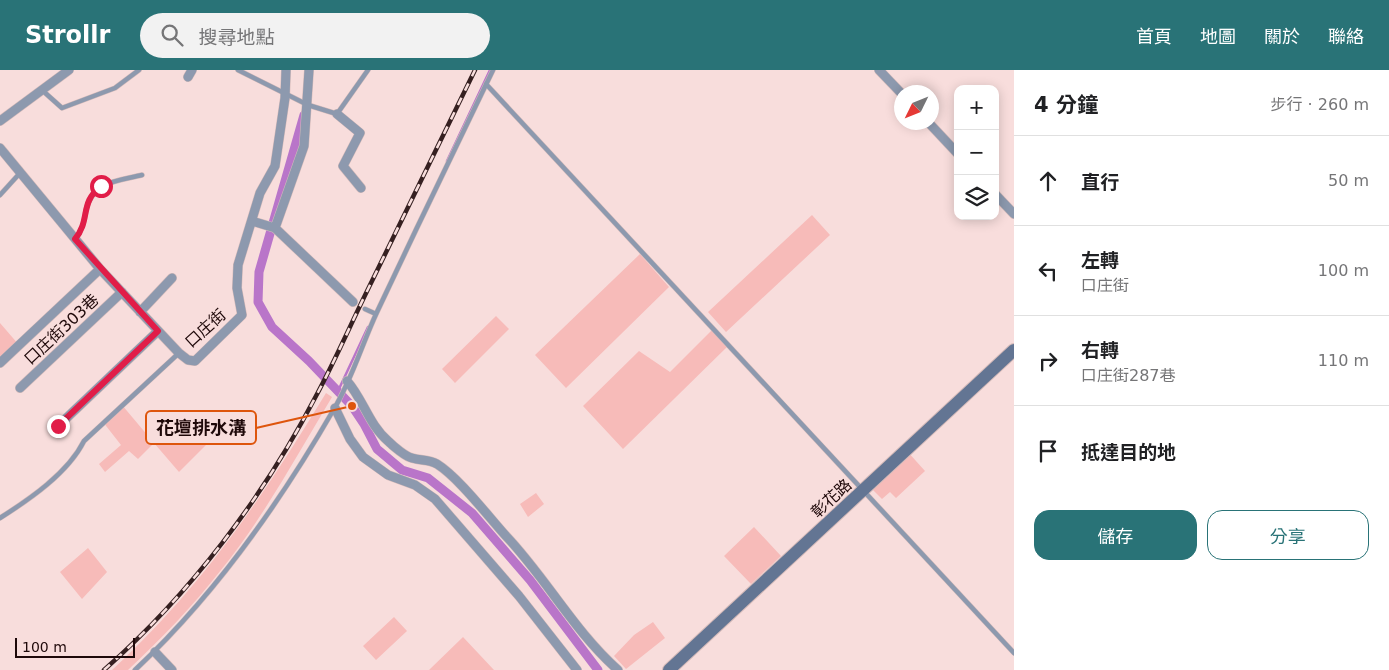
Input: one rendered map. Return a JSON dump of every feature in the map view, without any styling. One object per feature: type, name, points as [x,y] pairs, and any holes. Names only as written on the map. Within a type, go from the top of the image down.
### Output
[{"type":"street","points":[[0,121],[69,70]]},
{"type":"street","name":"口庄街","points":[[0,148],[100,269],[179,353],[188,360],[195,361],[242,314],[237,288],[238,265],[254,221],[260,193],[275,166],[285,93],[286,70]]},
{"type":"street","points":[[273,228],[304,146],[309,70]]},
{"type":"street","points":[[879,70],[894,86]]},
{"type":"street","points":[[337,114],[360,133],[343,166],[361,188]]},
{"type":"street","points":[[936,130],[954,150]]},
{"type":"street","points":[[999,198],[1014,214]]},
{"type":"street","points":[[254,221],[273,228],[353,302]]},
{"type":"street","points":[[0,363],[100,269]]},
{"type":"street","points":[[140,312],[172,278]]},
{"type":"street","name":"口庄街303巷","points":[[20,388],[122,292]]},
{"type":"street","points":[[58,426],[158,331]]},
{"type":"street","name":"彰花路","points":[[670,670],[1014,350]]},
{"type":"street","points":[[346,384],[356,392],[382,435],[411,458],[424,458],[438,464],[449,474],[508,538],[574,622],[618,670]]},
{"type":"street","points":[[336,406],[350,439],[363,457],[388,475],[415,485],[435,499],[519,596],[577,670]]},
{"type":"street","points":[[155,652],[172,670]]},
{"type":"lane","points":[[43,91],[62,108],[115,88],[139,70]]},
{"type":"lane","points":[[238,70],[308,105],[337,114],[368,70]]},
{"type":"lane","points":[[135,670],[155,652],[234,560],[288,483],[336,406],[376,314],[493,70]]},
{"type":"lane","points":[[486,84],[1014,653]]},
{"type":"lane","points":[[0,194],[21,172]]},
{"type":"lane","points":[[75,239],[83,229],[92,193],[101,186],[142,175]]},
{"type":"lane","points":[[365,309],[376,314]]},
{"type":"lane","points":[[0,518],[40,489],[76,457],[84,441],[179,353]]},
{"type":"shaded area","points":[[812,215],[830,235],[726,332],[708,312]]},
{"type":"shaded area","points":[[640,254],[669,287],[566,388],[535,355]]},
{"type":"shaded area","points":[[496,316],[509,329],[455,383],[442,369]]},
{"type":"shaded area","points":[[0,323],[19,345],[0,363]]},
{"type":"shaded area","points":[[712,330],[727,347],[623,449],[583,406],[639,351],[670,372]]},
{"type":"shaded area","points":[[326,393],[332,397],[280,485],[237,550],[188,609],[128,670],[112,670],[175,606],[203,573],[279,468]]},
{"type":"shaded area","points":[[122,405],[154,443],[138,459],[129,451],[105,472],[99,464],[121,445],[103,422]]},
{"type":"shaded area","points":[[197,413],[205,418],[213,414],[223,428],[179,472],[154,443],[174,426]]},
{"type":"shaded area","points":[[907,451],[925,471],[896,498],[890,492],[882,499],[871,488]]},
{"type":"shaded area","points":[[536,493],[544,504],[528,517],[520,504]]},
{"type":"shaded area","points":[[754,527],[781,556],[751,584],[724,556]]},
{"type":"shaded area","points":[[88,548],[107,572],[82,599],[60,572]]},
{"type":"shaded area","points":[[394,617],[407,631],[376,660],[363,646]]},
{"type":"shaded area","points":[[653,622],[665,638],[626,669],[614,656],[634,635]]},
{"type":"shaded area","points":[[463,637],[494,670],[429,670]]},
{"type":"waterway","points":[[447,161],[490,70]]},
{"type":"waterway","points":[[304,115],[259,272],[258,302],[272,327],[309,361],[352,406],[377,449],[402,470],[428,478],[472,513],[530,580],[598,670]]},
{"type":"waterway","points":[[338,391],[368,327]]},
{"type":"railway","points":[[104,670],[136,641],[195,577],[222,543],[273,471],[323,382],[475,70]]},
{"type":"place","name":"花壇排水溝","points":[[352,406]]},
{"type":"route","points":[[58,426],[158,331],[100,269],[75,239],[83,229],[84,218],[92,193],[101,186]]}]
